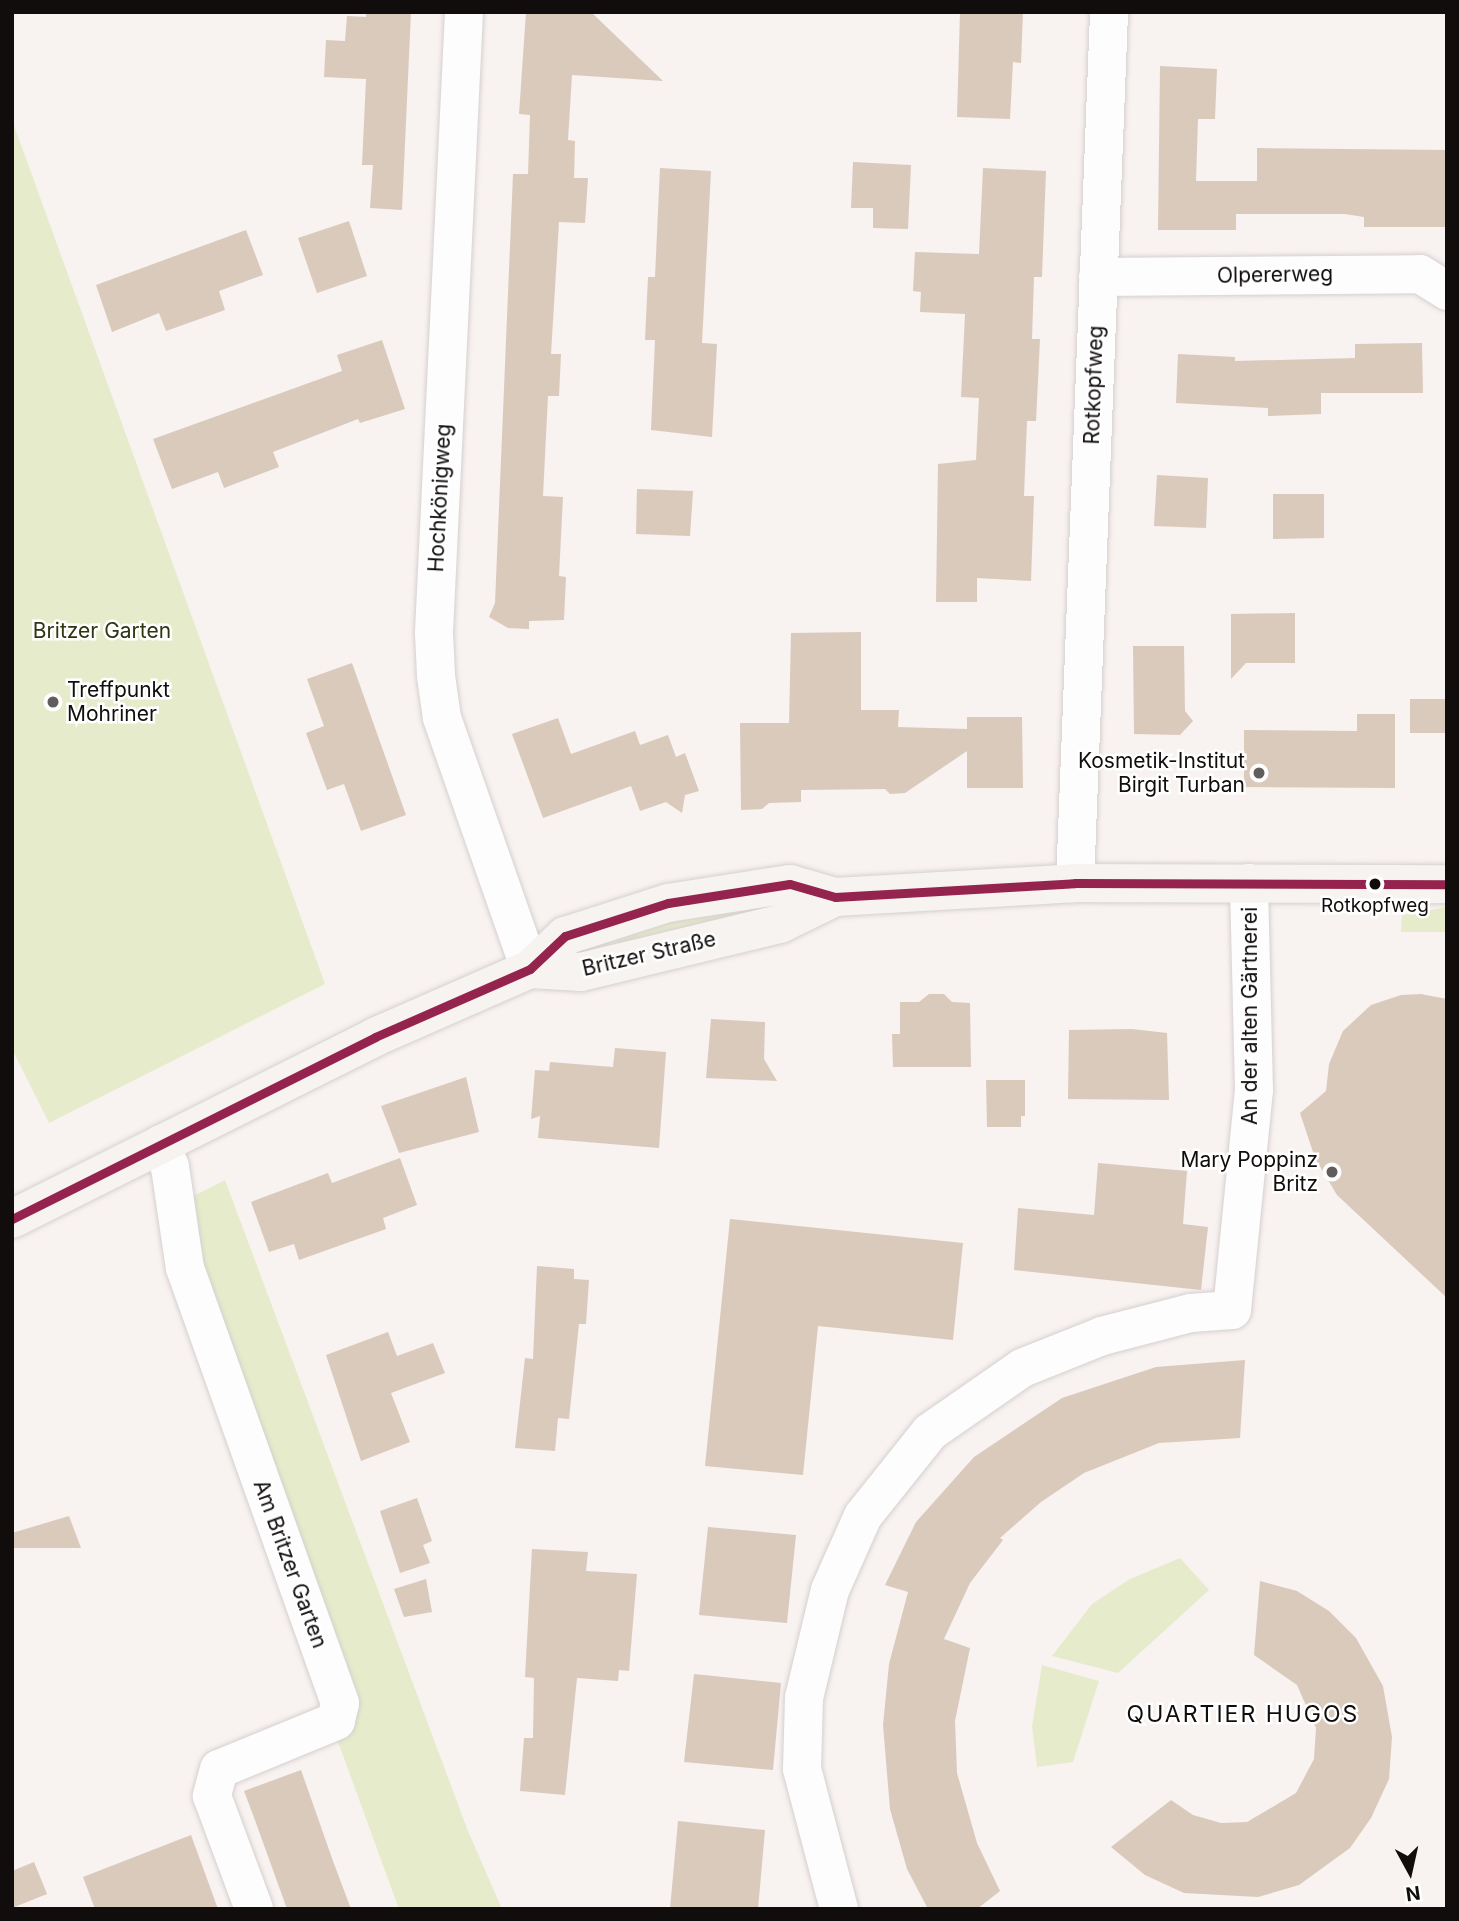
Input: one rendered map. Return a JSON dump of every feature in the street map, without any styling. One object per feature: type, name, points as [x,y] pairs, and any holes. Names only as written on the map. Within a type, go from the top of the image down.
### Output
[{"type":"main road","name":"Britzer Straße","points":[[12,1219],[375,1037],[530,969],[565,936],[668,903],[790,884],[835,897],[1075,883],[1447,884]]},
{"type":"street","name":"Hochkönigweg","points":[[464,12],[434,633],[436,676],[442,718],[530,969]]},
{"type":"street","name":"Rotkopfweg","points":[[1075,883],[1109,12]]},
{"type":"street","name":"Olpererweg","points":[[1098,277],[1420,274],[1447,291]]},
{"type":"street","name":"An der alten Gärtnerei","points":[[839,1909],[803,1769],[804,1698],[830,1590],[863,1516],[930,1432],[1022,1368],[1102,1336],[1191,1313],[1232,1310],[1254,1090],[1249,883]]},
{"type":"street","name":"Am Britzer Garten","points":[[161,1144],[170,1167],[185,1268],[340,1703],[336,1721],[219,1769],[212,1796],[254,1909]]},
{"type":"green space","name":"Britzer Garten","points":[[12,120],[325,984],[49,1123],[12,1049]]},
{"type":"green space","points":[[799,901],[619,947],[615,933],[753,902]]},
{"type":"green space","points":[[1447,907],[1447,932],[1401,932],[1402,915]]},
{"type":"green space","points":[[225,1180],[468,1831],[502,1909],[399,1909],[337,1739],[358,1694],[178,1204]]},
{"type":"green space","points":[[1180,1558],[1209,1590],[1118,1673],[1052,1656],[1092,1604],[1130,1579]]},
{"type":"green space","points":[[1042,1665],[1099,1681],[1073,1762],[1037,1767],[1032,1726]]},
{"type":"building","points":[[366,12],[411,12],[402,210],[370,208],[373,165],[362,165],[366,79],[324,77],[326,40],[345,41],[347,16],[366,17]]},
{"type":"building","points":[[526,12],[591,12],[663,81],[572,75],[568,140],[575,141],[574,178],[588,178],[585,223],[559,222],[551,354],[561,354],[559,396],[548,396],[543,496],[563,497],[559,576],[566,577],[564,620],[529,621],[529,629],[508,628],[489,617],[495,603],[513,174],[528,174],[530,115],[519,114]]},
{"type":"building","points":[[960,12],[1023,12],[1021,63],[1013,62],[1010,119],[957,117]]},
{"type":"building","points":[[1160,66],[1217,69],[1215,119],[1198,119],[1196,181],[1257,181],[1257,148],[1447,150],[1447,227],[1364,227],[1364,217],[1345,214],[1236,214],[1236,230],[1158,230]]},
{"type":"building","points":[[853,162],[911,165],[908,229],[873,228],[873,208],[851,208]]},
{"type":"building","points":[[660,168],[711,171],[702,343],[717,344],[712,437],[651,430],[655,340],[645,340],[648,277],[655,277]]},
{"type":"building","points":[[983,168],[1046,171],[1042,277],[1034,277],[1032,339],[1040,339],[1036,421],[1027,421],[1024,496],[1034,496],[1031,581],[977,578],[977,602],[936,602],[938,464],[976,460],[979,398],[961,397],[965,314],[920,312],[921,292],[913,291],[915,252],[979,254]]},
{"type":"building","points":[[349,221],[367,276],[317,293],[298,238]]},
{"type":"building","points":[[246,230],[263,275],[219,291],[225,310],[166,331],[159,313],[112,332],[96,285]]},
{"type":"building","points":[[382,340],[405,409],[360,423],[358,419],[273,452],[279,467],[224,488],[218,472],[172,489],[153,439],[342,371],[337,355]]},
{"type":"building","points":[[1422,343],[1423,393],[1321,393],[1321,414],[1268,416],[1268,408],[1176,403],[1178,354],[1235,357],[1235,361],[1355,358],[1355,344]]},
{"type":"building","points":[[1157,475],[1208,478],[1206,528],[1154,526]]},
{"type":"building","points":[[637,489],[693,491],[690,536],[636,534]]},
{"type":"building","points":[[1273,494],[1324,494],[1324,538],[1273,539]]},
{"type":"building","points":[[1295,613],[1295,663],[1246,663],[1231,679],[1231,614]]},
{"type":"building","points":[[861,632],[861,710],[899,710],[898,727],[967,729],[967,717],[1022,717],[1023,788],[967,788],[967,751],[905,793],[890,794],[885,789],[801,790],[801,802],[769,803],[762,809],[741,810],[740,723],[789,723],[791,633]]},
{"type":"building","points":[[1133,646],[1184,646],[1185,711],[1193,721],[1180,735],[1134,734]]},
{"type":"building","points":[[352,663],[406,815],[361,831],[344,784],[327,790],[306,733],[324,726],[307,679]]},
{"type":"building","points":[[1410,699],[1447,699],[1447,733],[1410,733]]},
{"type":"building","points":[[1357,714],[1395,714],[1395,788],[1244,787],[1244,730],[1357,731]]},
{"type":"building","points":[[558,718],[571,754],[635,731],[640,745],[668,735],[676,757],[685,753],[699,791],[685,795],[682,813],[666,802],[640,811],[631,786],[543,818],[512,734]]},
{"type":"building","points":[[929,994],[944,994],[952,1002],[970,1003],[971,1067],[893,1067],[892,1034],[900,1034],[900,1002],[919,1002]]},
{"type":"building","points":[[1421,994],[1447,999],[1447,1298],[1337,1195],[1315,1158],[1300,1113],[1326,1091],[1329,1064],[1343,1031],[1371,1005],[1401,995]]},
{"type":"building","points":[[711,1019],[765,1022],[764,1059],[777,1081],[706,1078]]},
{"type":"building","points":[[1132,1029],[1167,1033],[1169,1100],[1068,1099],[1069,1030]]},
{"type":"building","points":[[615,1048],[666,1052],[659,1148],[538,1138],[540,1116],[531,1119],[535,1070],[549,1071],[550,1062],[613,1067]]},
{"type":"building","points":[[466,1077],[479,1132],[399,1153],[381,1106]]},
{"type":"building","points":[[986,1080],[1025,1080],[1025,1116],[1021,1116],[1021,1127],[987,1127]]},
{"type":"building","points":[[400,1158],[417,1205],[383,1218],[386,1229],[299,1260],[294,1244],[269,1252],[251,1202],[328,1173],[332,1183]]},
{"type":"building","points":[[1098,1163],[1187,1171],[1183,1224],[1208,1227],[1201,1290],[1014,1270],[1018,1208],[1094,1215]]},
{"type":"building","points":[[730,1219],[963,1243],[953,1340],[818,1326],[803,1475],[705,1466]]},
{"type":"building","points":[[537,1266],[574,1269],[574,1279],[589,1280],[586,1324],[579,1324],[569,1419],[558,1418],[555,1451],[515,1448],[525,1358],[533,1359]]},
{"type":"building","points":[[388,1332],[397,1356],[433,1343],[445,1373],[391,1393],[410,1442],[361,1461],[326,1355]]},
{"type":"building","points":[[1245,1360],[1240,1438],[1159,1443],[1084,1473],[1041,1502],[1000,1538],[1003,1540],[970,1583],[944,1639],[970,1648],[955,1721],[957,1773],[977,1843],[1000,1891],[977,1909],[928,1909],[907,1869],[890,1809],[883,1725],[889,1664],[908,1592],[885,1585],[916,1522],[974,1457],[1062,1398],[1156,1367]]},
{"type":"building","points":[[417,1498],[432,1541],[423,1545],[430,1563],[400,1573],[380,1511]]},
{"type":"building","points":[[69,1516],[81,1548],[12,1548],[12,1533]]},
{"type":"building","points":[[708,1527],[796,1535],[787,1623],[699,1615]]},
{"type":"building","points":[[532,1549],[588,1552],[586,1571],[637,1574],[629,1671],[619,1670],[618,1681],[577,1678],[565,1795],[520,1791],[524,1738],[533,1738],[534,1678],[525,1677]]},
{"type":"building","points":[[426,1579],[432,1612],[404,1617],[394,1589]]},
{"type":"building","points":[[1260,1581],[1297,1591],[1329,1611],[1356,1638],[1383,1686],[1392,1737],[1389,1779],[1371,1818],[1350,1848],[1299,1885],[1258,1897],[1184,1893],[1145,1875],[1111,1847],[1171,1800],[1193,1815],[1221,1823],[1247,1822],[1296,1793],[1314,1759],[1316,1728],[1297,1685],[1254,1655]]},
{"type":"building","points":[[694,1674],[781,1683],[773,1770],[684,1762]]},
{"type":"building","points":[[301,1770],[351,1909],[287,1909],[244,1791]]},
{"type":"building","points":[[678,1821],[765,1830],[758,1909],[670,1909]]},
{"type":"building","points":[[191,1835],[218,1909],[95,1909],[83,1877]]},
{"type":"building","points":[[34,1862],[47,1894],[12,1908],[12,1871]]},
{"type":"transit line","points":[[12,1219],[375,1037],[530,969],[565,936],[668,903],[790,884],[835,897],[1075,883],[1447,884]]},
{"type":"place","name":"Treffpunkt Mohriner","points":[[53,702]]},
{"type":"place","name":"Kosmetik-Institut Birgit Turban","points":[[1259,773]]},
{"type":"place","name":"Rotkopfweg","points":[[1375,884]]},
{"type":"place","name":"Mary Poppinz Britz","points":[[1332,1172]]},
{"type":"district","name":"QUARTIER HUGOS","points":[[1243,1714]]}]
